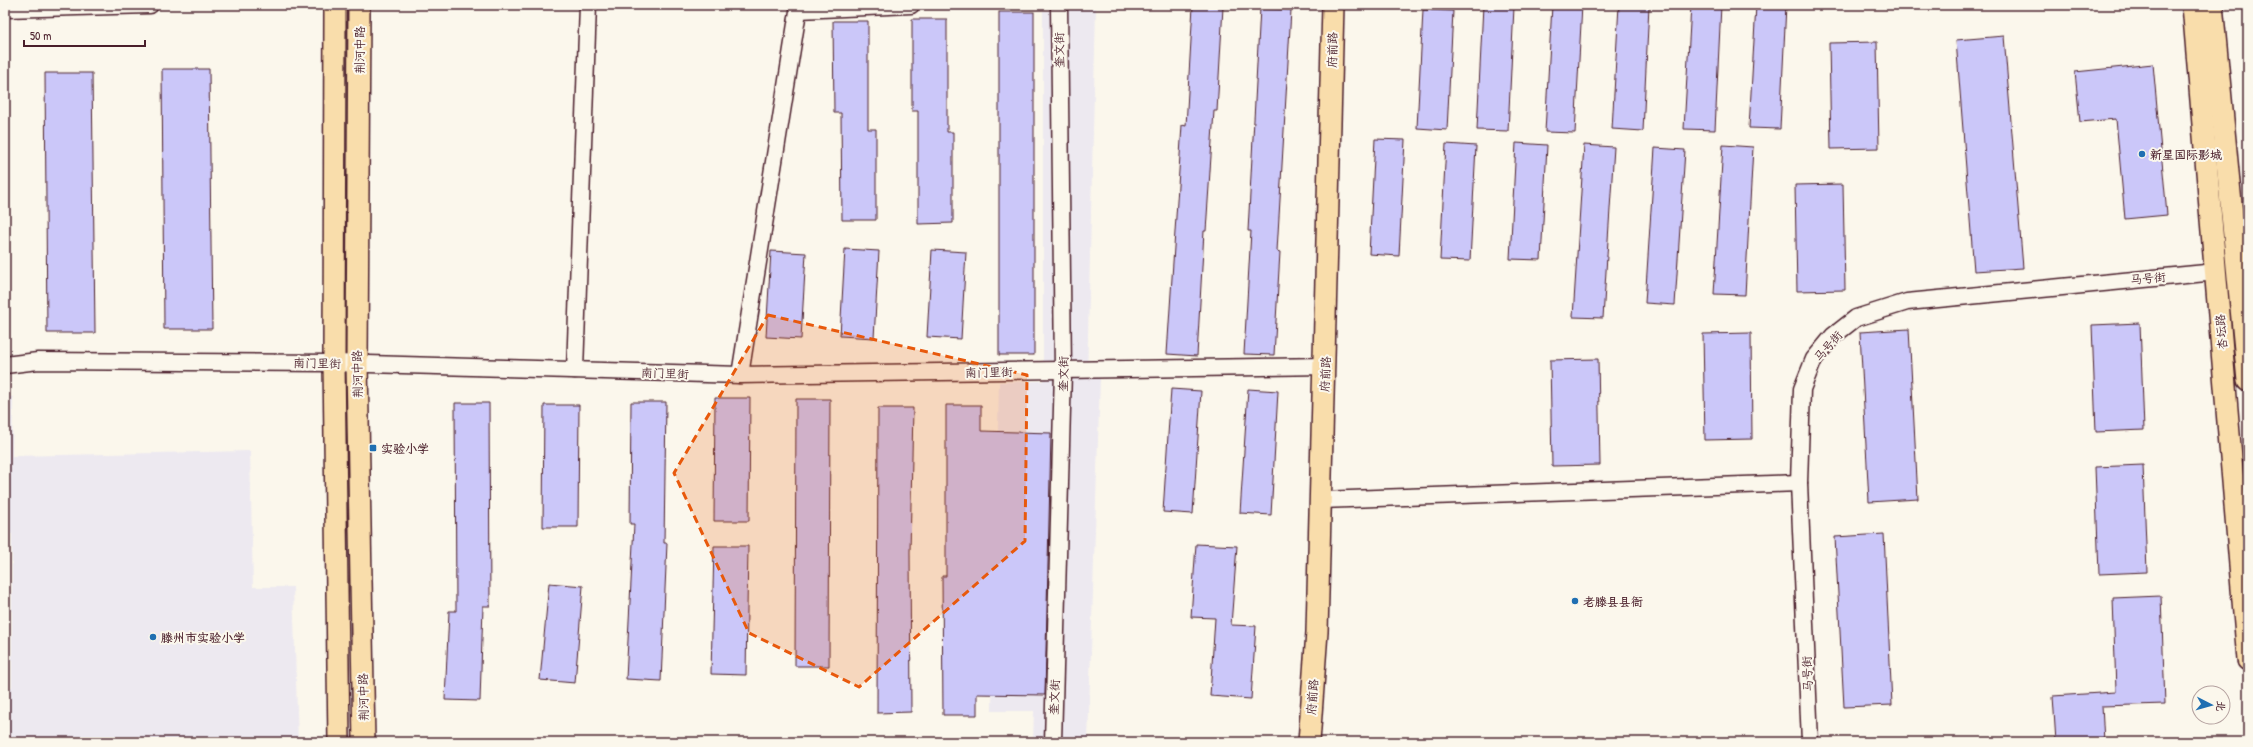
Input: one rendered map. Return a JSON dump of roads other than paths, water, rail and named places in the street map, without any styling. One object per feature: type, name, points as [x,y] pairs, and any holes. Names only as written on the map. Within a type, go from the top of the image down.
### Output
[{"type":"main road","name":"荆河中路","points":[[335,5],[334,363],[339,742]]},
{"type":"main road","name":"荆河中路","points":[[359,5],[357,364],[364,742]]},
{"type":"main road","name":"府前路","points":[[1308,742],[1317,632],[1325,366],[1333,5]]},
{"type":"main road","name":"杏坛路","points":[[2193,5],[2248,660]]},
{"type":"main road","name":"杏坛路","points":[[2212,5],[2244,288],[2248,381]]},
{"type":"street","points":[[5,9],[150,5]]},
{"type":"street","points":[[575,370],[588,5]]},
{"type":"street","points":[[740,375],[799,7],[911,5]]},
{"type":"street","name":"奎文街","points":[[1053,742],[1063,371],[1059,5]]},
{"type":"street","name":"马号街","points":[[1810,742],[1798,483],[1802,389],[1814,359],[1834,336],[1856,318],[1906,302],[2216,272]]},
{"type":"street","name":"南门里街","points":[[5,365],[38,361],[334,363],[740,375],[1325,366]]},
{"type":"street","points":[[1321,500],[1798,483]]},
{"type":"place","name":"新星国际影城","points":[[2142,154]]},
{"type":"place","name":"实验小学","points":[[373,448]]},
{"type":"place","name":"老滕县县衙","points":[[1575,601]]},
{"type":"place","name":"滕州市实验小学","points":[[153,637]]}]
